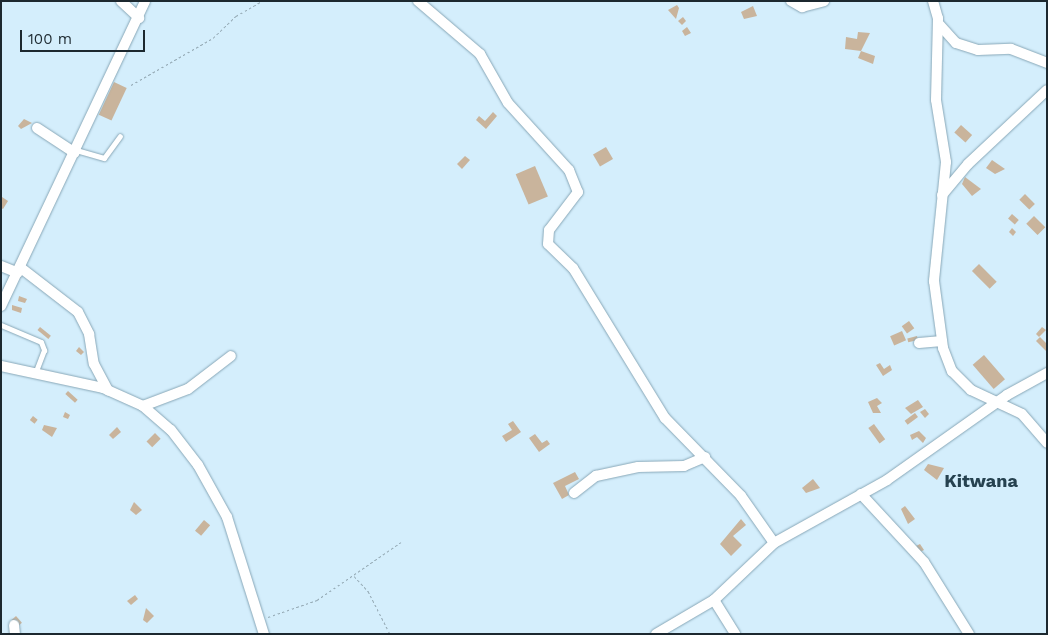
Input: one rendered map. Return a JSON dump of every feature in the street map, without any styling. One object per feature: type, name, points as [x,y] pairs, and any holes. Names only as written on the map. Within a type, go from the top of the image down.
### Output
[{"type":"street","points":[[121,1],[138,18]]},
{"type":"street","points":[[1,306],[145,1]]},
{"type":"street","points":[[418,1],[480,54],[508,103],[572,174],[578,192],[549,230],[548,244],[573,268],[655,404],[741,496],[774,543]]},
{"type":"street","points":[[791,1],[802,7],[824,1]]},
{"type":"street","points":[[933,1],[938,23],[935,85],[946,162],[934,281],[942,341],[960,380],[978,397],[1022,414],[1047,443]]},
{"type":"street","points":[[938,23],[956,43],[978,50],[1011,49],[1047,63]]},
{"type":"street","points":[[942,196],[968,164],[1047,90]]},
{"type":"street","points":[[37,128],[75,152]]},
{"type":"street","points":[[1,266],[19,271],[78,312],[89,334],[94,364],[108,390]]},
{"type":"street","points":[[919,343],[942,341]]},
{"type":"street","points":[[143,406],[188,389],[231,356]]},
{"type":"street","points":[[1,366],[36,370],[108,390],[143,406],[188,450],[213,490],[232,529],[264,634]]},
{"type":"street","points":[[656,634],[714,600],[774,543],[861,494],[997,404],[1047,374]]},
{"type":"street","points":[[574,493],[596,476],[638,466],[684,466],[705,458]]},
{"type":"street","points":[[861,494],[924,562],[969,634]]},
{"type":"street","points":[[714,600],[736,634]]},
{"type":"lane","points":[[75,152],[104,158],[120,136]]},
{"type":"lane","points":[[1,325],[41,342],[44,350],[36,370]]},
{"type":"path","points":[[131,85],[213,38],[236,16],[262,1]]},
{"type":"path","points":[[260,621],[317,600],[401,542]]},
{"type":"path","points":[[354,576],[368,591],[390,634]]},
{"type":"building","points":[[677,5],[679,8],[676,19],[668,10]]},
{"type":"building","points":[[753,6],[757,16],[744,19],[741,12]]},
{"type":"building","points":[[683,17],[686,21],[682,25],[678,21]]},
{"type":"building","points":[[687,27],[691,33],[685,36],[682,31]]},
{"type":"building","points":[[858,32],[870,33],[861,51],[845,49],[846,37],[857,39]]},
{"type":"building","points":[[861,51],[875,56],[873,64],[858,58]]},
{"type":"building","points":[[114,82],[127,88],[111,121],[99,115]]},
{"type":"building","points":[[493,112],[497,116],[486,129],[476,120],[479,116],[485,121]]},
{"type":"building","points":[[24,119],[32,123],[21,129],[18,126]]},
{"type":"building","points":[[961,125],[972,135],[965,142],[954,132]]},
{"type":"building","points":[[606,147],[613,159],[600,167],[593,154]]},
{"type":"building","points":[[465,156],[470,160],[462,169],[457,164]]},
{"type":"building","points":[[992,160],[1005,169],[995,174],[986,168]]},
{"type":"building","points":[[535,166],[548,196],[529,205],[516,174]]},
{"type":"building","points":[[965,177],[981,189],[972,196],[962,184]]},
{"type":"building","points":[[1025,194],[1035,204],[1029,210],[1019,200]]},
{"type":"building","points":[[2,197],[8,201],[3,209],[1,208]]},
{"type":"building","points":[[1012,214],[1019,220],[1015,224],[1008,219]]},
{"type":"building","points":[[1034,216],[1045,227],[1038,235],[1026,224]]},
{"type":"building","points":[[1012,228],[1016,232],[1013,236],[1009,232]]},
{"type":"building","points":[[979,264],[997,282],[990,289],[972,271]]},
{"type":"building","points":[[19,296],[27,299],[25,303],[18,301]]},
{"type":"building","points":[[12,305],[22,308],[21,313],[12,310]]},
{"type":"building","points":[[909,321],[914,328],[907,334],[902,326]]},
{"type":"building","points":[[40,327],[51,336],[48,339],[37,330]]},
{"type":"building","points":[[1042,327],[1046,330],[1039,337],[1036,334]]},
{"type":"building","points":[[902,331],[906,340],[894,345],[890,336]]},
{"type":"building","points":[[917,336],[918,340],[908,342],[907,338]]},
{"type":"building","points":[[1040,337],[1047,344],[1046,351],[1036,341]]},
{"type":"building","points":[[79,347],[84,352],[81,355],[76,351]]},
{"type":"building","points":[[984,355],[1005,379],[994,389],[973,365]]},
{"type":"building","points":[[880,363],[884,369],[890,365],[892,370],[883,376],[876,365]]},
{"type":"building","points":[[68,391],[78,400],[75,403],[65,394]]},
{"type":"building","points":[[877,398],[882,403],[877,406],[881,413],[873,413],[868,402]]},
{"type":"building","points":[[918,400],[923,407],[911,414],[905,408]]},
{"type":"building","points":[[925,409],[929,414],[925,418],[920,412]]},
{"type":"building","points":[[65,412],[70,415],[68,419],[63,417]]},
{"type":"building","points":[[915,413],[918,417],[908,425],[905,421]]},
{"type":"building","points":[[33,416],[38,420],[35,424],[30,420]]},
{"type":"building","points":[[513,421],[521,432],[506,442],[502,436],[512,430],[508,424]]},
{"type":"building","points":[[874,424],[885,439],[880,443],[868,428]]},
{"type":"building","points":[[44,425],[57,428],[52,437],[42,430]]},
{"type":"building","points":[[117,427],[121,432],[113,439],[109,435]]},
{"type":"building","points":[[919,431],[926,438],[923,443],[917,437],[912,440],[910,435]]},
{"type":"building","points":[[155,433],[161,439],[152,447],[147,441]]},
{"type":"building","points":[[535,434],[542,443],[547,440],[550,444],[539,452],[529,438]]},
{"type":"building","points":[[928,464],[944,468],[937,480],[924,470]]},
{"type":"building","points":[[575,472],[579,479],[565,486],[569,495],[562,499],[553,483]]},
{"type":"building","points":[[813,479],[820,488],[806,493],[802,488]]},
{"type":"building","points":[[134,502],[142,510],[136,515],[130,510]]},
{"type":"building","points":[[905,506],[915,519],[908,524],[901,509]]},
{"type":"building","points":[[741,519],[746,525],[733,536],[742,545],[731,556],[720,544]]},
{"type":"building","points":[[204,520],[210,525],[201,536],[195,531]]},
{"type":"building","points":[[920,544],[924,550],[920,552],[916,546]]},
{"type":"building","points":[[135,595],[138,599],[131,605],[127,601]]},
{"type":"building","points":[[146,608],[154,616],[147,623],[143,620]]},
{"type":"building","points":[[16,616],[22,623],[17,627],[11,620]]},
{"type":"district","name":"Kitwana","points":[[981,481]]}]
